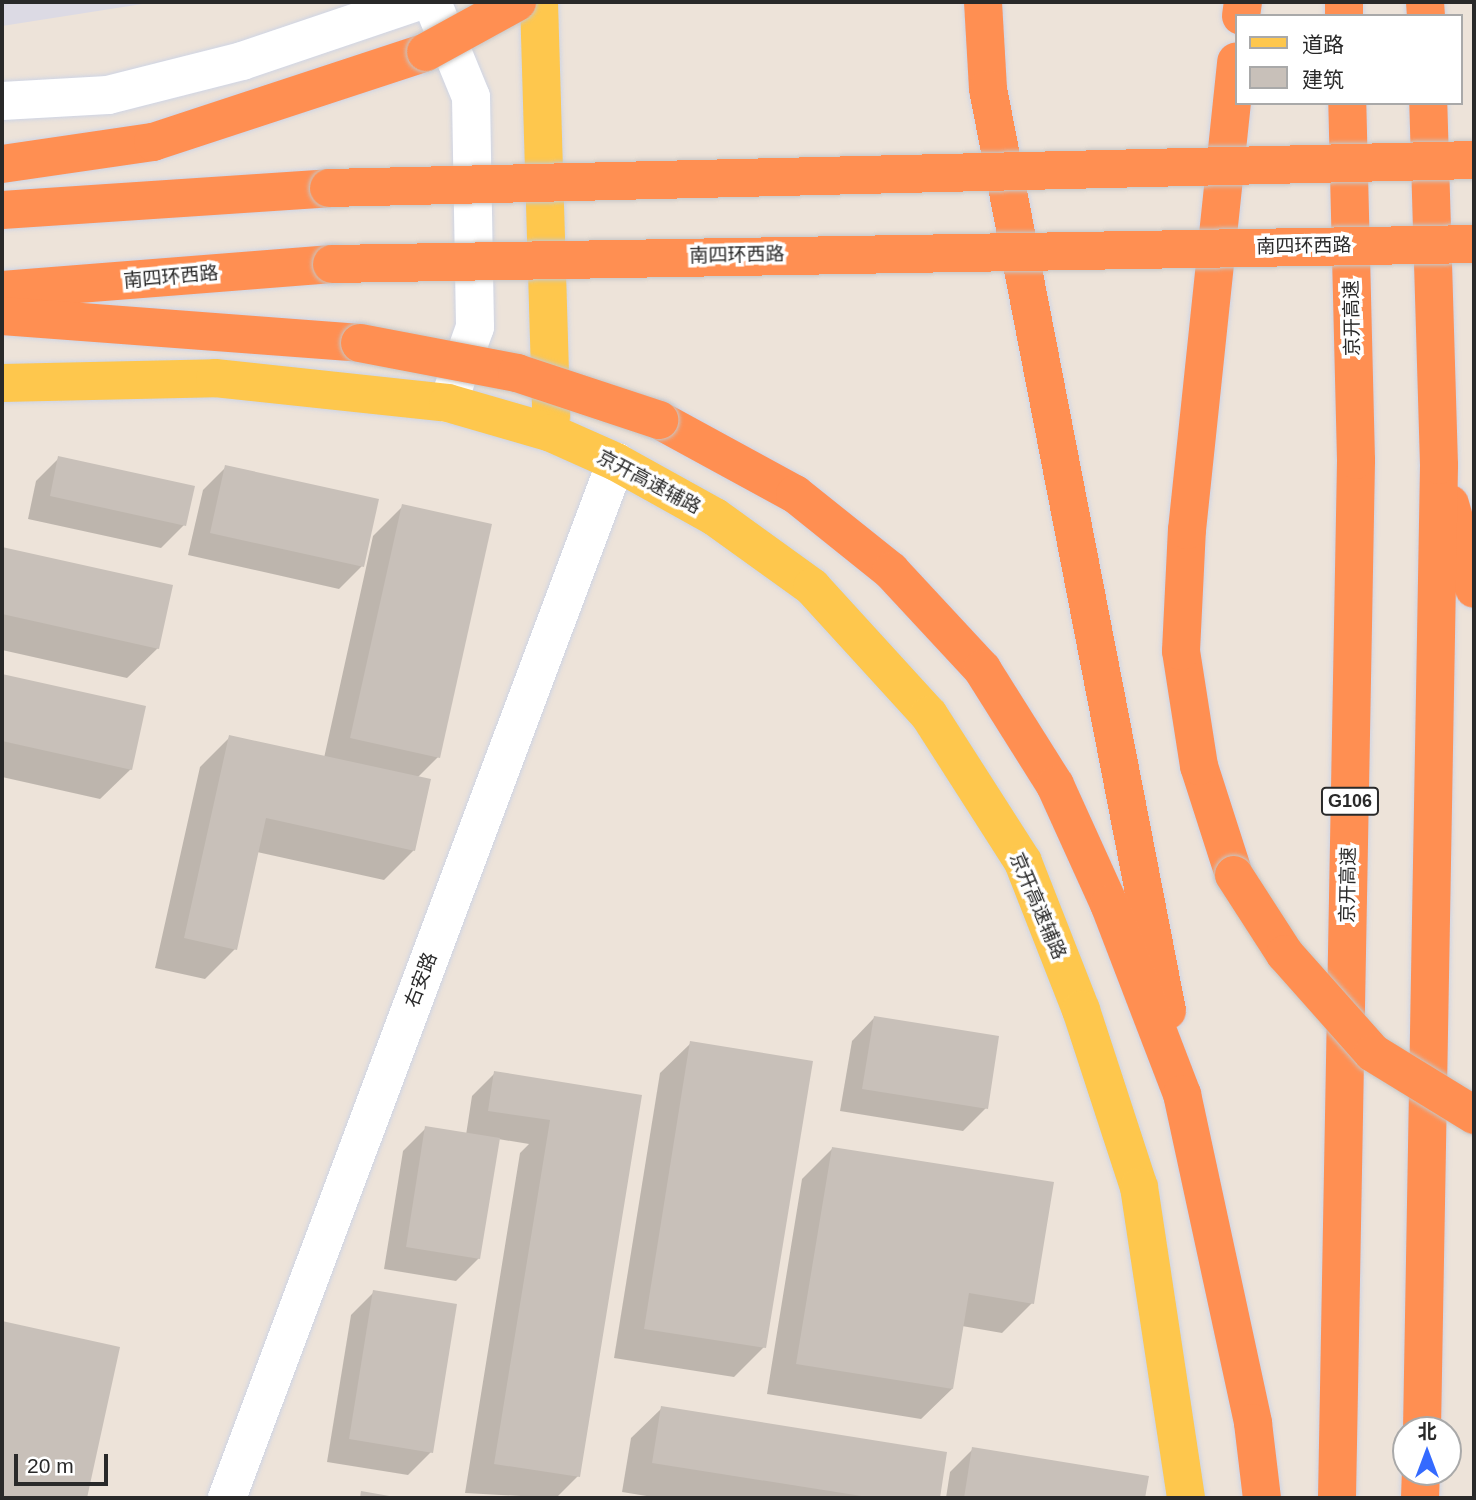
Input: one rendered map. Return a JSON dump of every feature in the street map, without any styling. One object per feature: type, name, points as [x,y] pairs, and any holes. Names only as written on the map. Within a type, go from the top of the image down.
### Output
[{"type":"highway","points":[[2,164],[153,142],[426,52],[517,2]]},
{"type":"highway","points":[[983,2],[988,89],[1146,883],[1182,1094],[1253,1423],[1262,1498]]},
{"type":"highway","points":[[1234,81],[1187,530],[1181,651],[1199,766],[1234,875],[1285,954],[1373,1053],[1474,1115]]},
{"type":"highway","name":"京开高速","points":[[1337,1498],[1356,460],[1346,105]]},
{"type":"highway","points":[[1422,1416],[1439,465],[1428,105]]},
{"type":"highway","points":[[2,210],[329,188],[1474,160]]},
{"type":"highway","name":"南四环西路","points":[[2,290],[332,264],[1474,244]]},
{"type":"highway","points":[[2,316],[360,343],[517,373],[659,420],[795,494],[891,571],[982,669],[1055,785],[1109,904],[1182,1094]]},
{"type":"highway","points":[[1439,465],[1474,589]]},
{"type":"main road","points":[[2,383],[215,378],[448,403],[551,433],[539,2]]},
{"type":"main road","name":"京开高速辅路","points":[[551,433],[616,463],[715,517],[812,587],[929,715],[1024,862],[1081,1010],[1139,1187],[1186,1498]]},
{"type":"street","points":[[2,101],[108,95],[242,61],[416,2]]},
{"type":"street","points":[[432,2],[471,97],[475,327],[448,403]]},
{"type":"street","name":"右安路","points":[[227,1498],[616,463]]},
{"type":"shaded area","points":[[2,2],[155,2],[2,26]]},
{"type":"building","points":[[58,456],[195,486],[186,526],[50,496]]},
{"type":"building","points":[[225,465],[379,499],[364,567],[210,533]]},
{"type":"building","points":[[402,504],[492,524],[440,758],[350,738]]},
{"type":"building","points":[[2,547],[173,585],[159,649],[2,614]]},
{"type":"building","points":[[2,674],[146,706],[132,770],[2,741]]},
{"type":"building","points":[[229,735],[431,779],[415,851],[266,818],[237,950],[184,938]]},
{"type":"building","points":[[874,1016],[999,1036],[988,1109],[862,1089]]},
{"type":"building","points":[[690,1041],[813,1061],[766,1348],[644,1329]]},
{"type":"building","points":[[494,1071],[642,1095],[580,1477],[494,1464],[550,1120],[488,1111]]},
{"type":"building","points":[[425,1126],[500,1138],[480,1259],[406,1247]]},
{"type":"building","points":[[832,1147],[1054,1182],[1034,1304],[969,1293],[953,1389],[796,1364]]},
{"type":"building","points":[[373,1290],[457,1304],[433,1453],[349,1439]]},
{"type":"building","points":[[2,1321],[120,1347],[87,1498],[2,1498]]},
{"type":"building","points":[[661,1406],[947,1452],[940,1498],[874,1498],[652,1463]]},
{"type":"building","points":[[972,1447],[1149,1476],[1145,1498],[964,1498]]},
{"type":"building","points":[[361,1491],[395,1497],[395,1498],[360,1498]]}]
